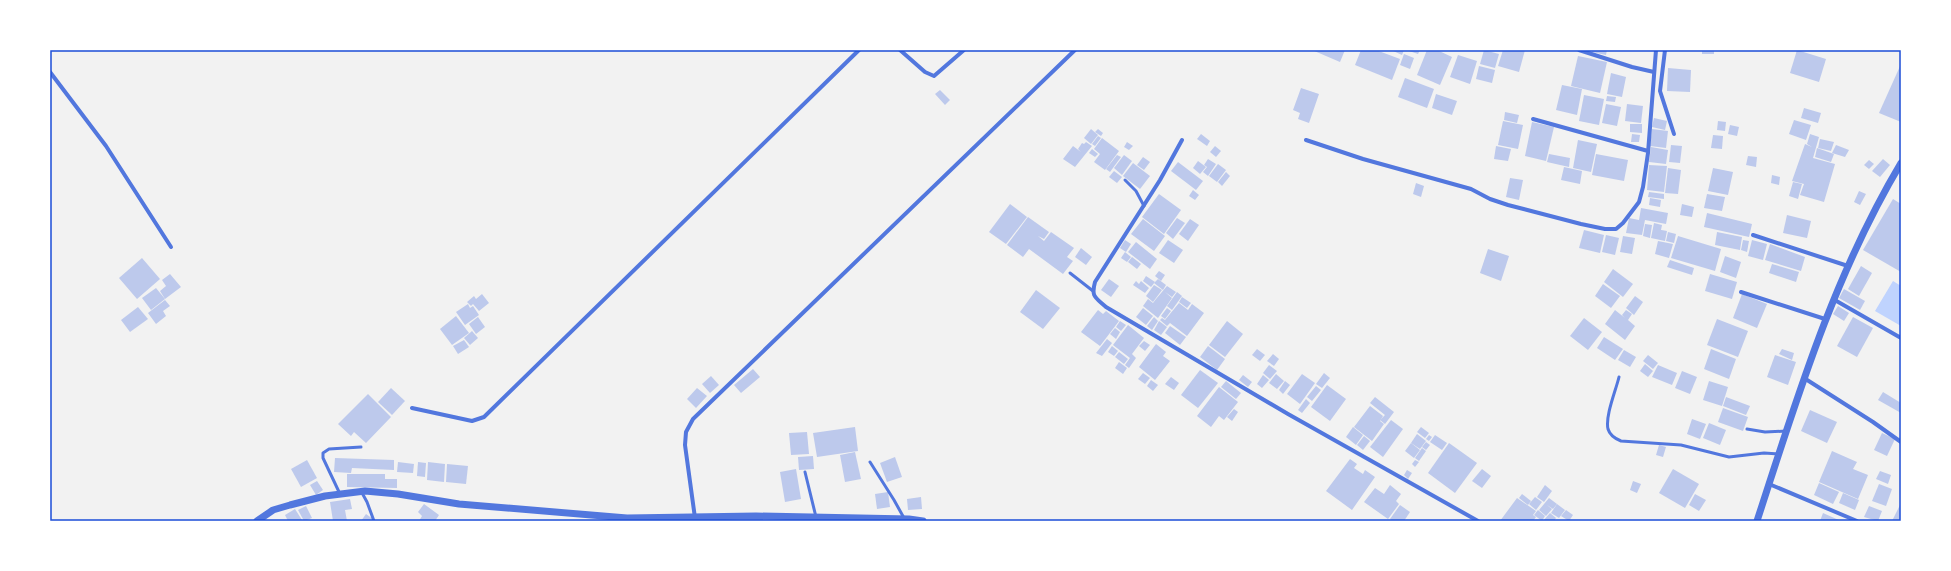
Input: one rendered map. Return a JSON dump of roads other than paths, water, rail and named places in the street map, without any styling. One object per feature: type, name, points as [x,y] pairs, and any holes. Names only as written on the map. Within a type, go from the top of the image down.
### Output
[{"type":"street","points":[[412,408],[472,421],[484,417],[859,50]]},
{"type":"street","points":[[900,50],[924,72],[934,76],[964,50]]},
{"type":"street","points":[[695,518],[685,444],[686,432],[693,419],[1075,50]]},
{"type":"street","points":[[1579,50],[1632,68],[1654,72]]},
{"type":"street","points":[[1306,140],[1363,159],[1471,189],[1490,199],[1508,205],[1605,229],[1616,228],[1623,223],[1639,202],[1644,188],[1656,50]]},
{"type":"street","points":[[1665,50],[1660,91],[1674,134]]},
{"type":"street","points":[[50,72],[106,146],[171,247]]},
{"type":"street","points":[[1533,118],[1648,151]]},
{"type":"street","points":[[1182,140],[1160,180],[1096,282],[1093,291],[1094,296],[1106,307],[1288,414],[1478,521]]},
{"type":"street","points":[[1757,521],[1804,378],[1833,299],[1848,266],[1901,163]]},
{"type":"street","points":[[1753,235],[1848,266]]},
{"type":"street","points":[[1741,292],[1825,319]]},
{"type":"street","points":[[1833,299],[1901,338]]},
{"type":"street","points":[[1804,378],[1873,422],[1901,442]]},
{"type":"street","points":[[1769,484],[1857,521]]},
{"type":"street","points":[[257,521],[273,510],[290,505],[325,496],[361,491],[398,494],[459,504],[619,517],[695,518],[756,516],[817,519],[904,518],[923,521]]},
{"type":"lane","points":[[1125,180],[1136,190],[1144,206]]},
{"type":"lane","points":[[1070,273],[1093,291]]},
{"type":"lane","points":[[1619,377],[1608,417],[1608,430],[1613,437],[1622,441],[1681,445],[1729,457],[1764,453],[1779,454]]},
{"type":"lane","points":[[1748,429],[1765,432],[1786,431]]},
{"type":"lane","points":[[340,494],[323,458],[324,453],[329,449],[361,447]]},
{"type":"lane","points":[[870,462],[904,518]]},
{"type":"lane","points":[[805,472],[817,519]]},
{"type":"lane","points":[[361,491],[374,521]]},
{"type":"water","points":[[1893,281],[1901,286],[1901,326],[1875,311]]}]
